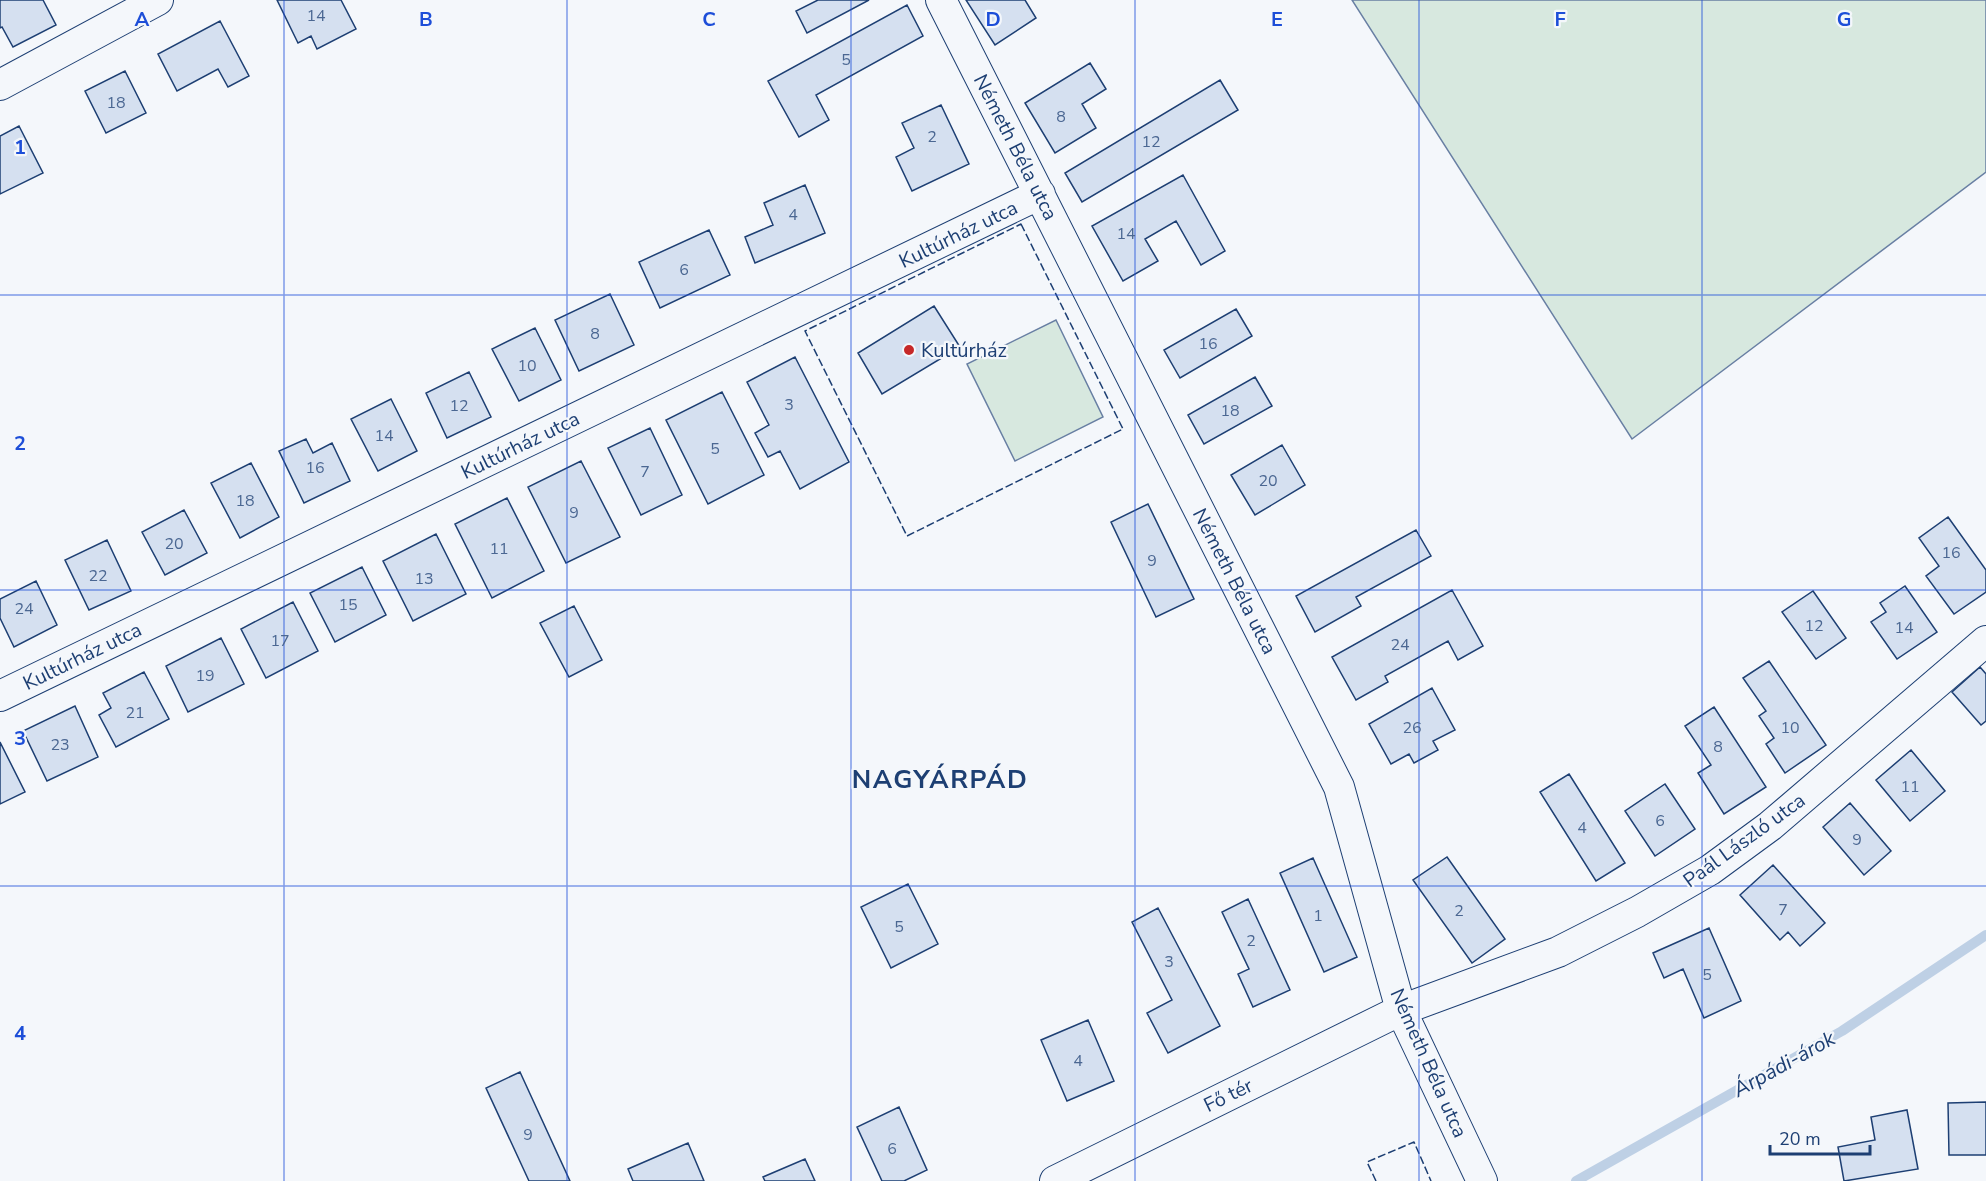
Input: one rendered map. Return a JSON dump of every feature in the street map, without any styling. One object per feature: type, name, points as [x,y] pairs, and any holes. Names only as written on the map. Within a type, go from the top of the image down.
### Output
[{"type":"street","points":[[0,85],[158,0]]},
{"type":"street","name":"Németh Béla utca","points":[[941,0],[1340,787],[1401,1010],[1482,1181]]},
{"type":"street","name":"Kultúrház utca","points":[[0,696],[1040,194]]},
{"type":"street","name":"Paál László utca","points":[[1401,1010],[1558,952],[1637,912],[1710,870],[1770,826],[1986,640]]},
{"type":"street","name":"Fő tér","points":[[1055,1181],[1401,1010]]},
{"type":"shaded area","points":[[1352,0],[1986,0],[1986,172],[1632,439]]},
{"type":"shaded area","points":[[1056,320],[1103,417],[1015,461],[967,364]]},
{"type":"building","points":[[0,0],[43,0],[56,25],[13,47],[2,27],[0,28]]},
{"type":"building","points":[[277,0],[341,0],[356,29],[317,49],[311,36],[298,43]]},
{"type":"building","points":[[818,0],[869,0],[807,33],[796,11]]},
{"type":"building","points":[[966,0],[1025,0],[1036,18],[995,45]]},
{"type":"building","points":[[907,5],[923,36],[816,95],[829,120],[799,137],[768,81]]},
{"type":"building","points":[[220,21],[249,76],[228,87],[218,69],[177,91],[158,54]]},
{"type":"building","points":[[1090,63],[1106,89],[1082,104],[1096,128],[1055,153],[1025,103]]},
{"type":"building","points":[[125,71],[146,113],[106,133],[85,91]]},
{"type":"building","points":[[1220,80],[1238,110],[1082,202],[1065,173]]},
{"type":"building","points":[[941,105],[969,164],[912,191],[896,157],[914,148],[902,123]]},
{"type":"building","points":[[19,126],[43,173],[0,194],[0,136]]},
{"type":"building","points":[[1183,175],[1225,251],[1201,265],[1176,221],[1145,239],[1158,261],[1123,281],[1092,226]]},
{"type":"building","points":[[805,185],[825,233],[755,263],[745,237],[773,225],[764,203]]},
{"type":"building","points":[[709,230],[730,275],[660,308],[639,262]]},
{"type":"building","points":[[610,294],[634,345],[579,371],[555,320]]},
{"type":"building","name":"Kultúrház","points":[[934,306],[960,347],[882,394],[858,353]]},
{"type":"building","points":[[1236,309],[1252,336],[1180,378],[1164,350]]},
{"type":"building","points":[[535,328],[561,380],[519,401],[492,349]]},
{"type":"building","points":[[795,357],[849,462],[800,489],[780,451],[768,457],[755,433],[769,425],[747,382]]},
{"type":"building","points":[[469,372],[491,417],[447,438],[426,393]]},
{"type":"building","points":[[1255,377],[1272,406],[1204,444],[1188,415]]},
{"type":"building","points":[[722,392],[764,475],[708,504],[666,420]]},
{"type":"building","points":[[391,399],[417,451],[378,471],[351,419]]},
{"type":"building","points":[[650,428],[682,495],[641,515],[608,448]]},
{"type":"building","points":[[306,439],[313,453],[332,443],[350,481],[304,503],[279,451]]},
{"type":"building","points":[[1282,445],[1305,485],[1255,515],[1231,475]]},
{"type":"building","points":[[581,461],[620,537],[566,563],[528,487]]},
{"type":"building","points":[[251,463],[279,517],[240,538],[211,483]]},
{"type":"building","points":[[507,498],[544,571],[492,598],[455,524]]},
{"type":"building","points":[[1148,504],[1194,599],[1156,617],[1111,522]]},
{"type":"building","points":[[184,510],[207,553],[165,575],[142,532]]},
{"type":"building","points":[[1948,517],[1986,570],[1986,592],[1954,614],[1926,576],[1939,566],[1919,538]]},
{"type":"building","points":[[1416,530],[1431,556],[1356,597],[1361,606],[1315,632],[1296,596]]},
{"type":"building","points":[[436,534],[466,594],[413,621],[383,561]]},
{"type":"building","points":[[107,540],[131,591],[89,610],[65,560]]},
{"type":"building","points":[[362,567],[386,615],[335,642],[310,593]]},
{"type":"building","points":[[36,581],[57,625],[14,647],[0,618],[0,599]]},
{"type":"building","points":[[1905,586],[1937,632],[1897,659],[1871,622],[1886,612],[1880,603]]},
{"type":"building","points":[[1452,590],[1483,646],[1458,660],[1448,641],[1385,676],[1388,682],[1356,700],[1332,657]]},
{"type":"building","points":[[1813,591],[1846,638],[1816,659],[1782,612]]},
{"type":"building","points":[[293,602],[318,651],[266,678],[241,629]]},
{"type":"building","points":[[574,606],[602,660],[569,677],[540,623]]},
{"type":"building","points":[[221,638],[244,684],[188,712],[166,666]]},
{"type":"building","points":[[1769,661],[1826,745],[1785,773],[1766,744],[1774,738],[1759,716],[1766,711],[1743,678]]},
{"type":"building","points":[[1980,667],[1986,674],[1986,721],[1981,725],[1952,692]]},
{"type":"building","points":[[144,672],[169,719],[116,747],[99,715],[111,708],[103,693]]},
{"type":"building","points":[[1432,688],[1455,730],[1433,741],[1438,750],[1414,763],[1409,754],[1391,764],[1369,724]]},
{"type":"building","points":[[75,706],[98,757],[47,781],[23,731]]},
{"type":"building","points":[[1714,707],[1766,787],[1724,814],[1698,773],[1711,765],[1685,726]]},
{"type":"building","points":[[0,742],[25,792],[0,804]]},
{"type":"building","points":[[1911,750],[1945,791],[1910,821],[1876,780]]},
{"type":"building","points":[[1569,774],[1625,863],[1596,881],[1540,792]]},
{"type":"building","points":[[1665,784],[1695,829],[1655,856],[1625,811]]},
{"type":"building","points":[[1850,803],[1891,851],[1864,875],[1823,827]]},
{"type":"building","points":[[1447,857],[1505,939],[1472,963],[1413,880]]},
{"type":"building","points":[[1313,858],[1357,957],[1324,972],[1280,873]]},
{"type":"building","points":[[1773,865],[1825,923],[1800,946],[1788,932],[1780,940],[1740,895]]},
{"type":"building","points":[[908,884],[938,944],[891,968],[861,907]]},
{"type":"building","points":[[1248,899],[1290,990],[1253,1007],[1238,974],[1249,969],[1222,912]]},
{"type":"building","points":[[1158,908],[1220,1026],[1168,1053],[1147,1013],[1172,1000],[1132,922]]},
{"type":"building","points":[[1709,928],[1741,1001],[1704,1018],[1683,969],[1664,978],[1653,953]]},
{"type":"building","points":[[1088,1020],[1114,1081],[1067,1101],[1041,1040]]},
{"type":"building","points":[[520,1072],[570,1181],[529,1181],[486,1088]]},
{"type":"building","points":[[1986,1102],[1986,1155],[1949,1155],[1948,1103]]},
{"type":"building","points":[[899,1107],[927,1170],[904,1181],[882,1181],[857,1127]]},
{"type":"building","points":[[1907,1110],[1918,1169],[1844,1181],[1838,1147],[1875,1140],[1871,1117]]},
{"type":"building","points":[[688,1143],[704,1181],[633,1181],[628,1169]]},
{"type":"building","points":[[805,1159],[815,1181],[765,1181],[763,1177]]},
{"type":"waterway","name":"Árpádi-árok","points":[[1576,1181],[1842,1031],[1986,935]]},
{"type":"fence","points":[[1021,224],[1123,429],[907,536],[805,331],[1021,224]]},
{"type":"fence","points":[[1376,1181],[1367,1162],[1414,1142],[1431,1181]]},
{"type":"place","name":"Kultúrház","points":[[909,350]]},
{"type":"district","name":"NAGYÁRPÁD","points":[[940,779]]}]
